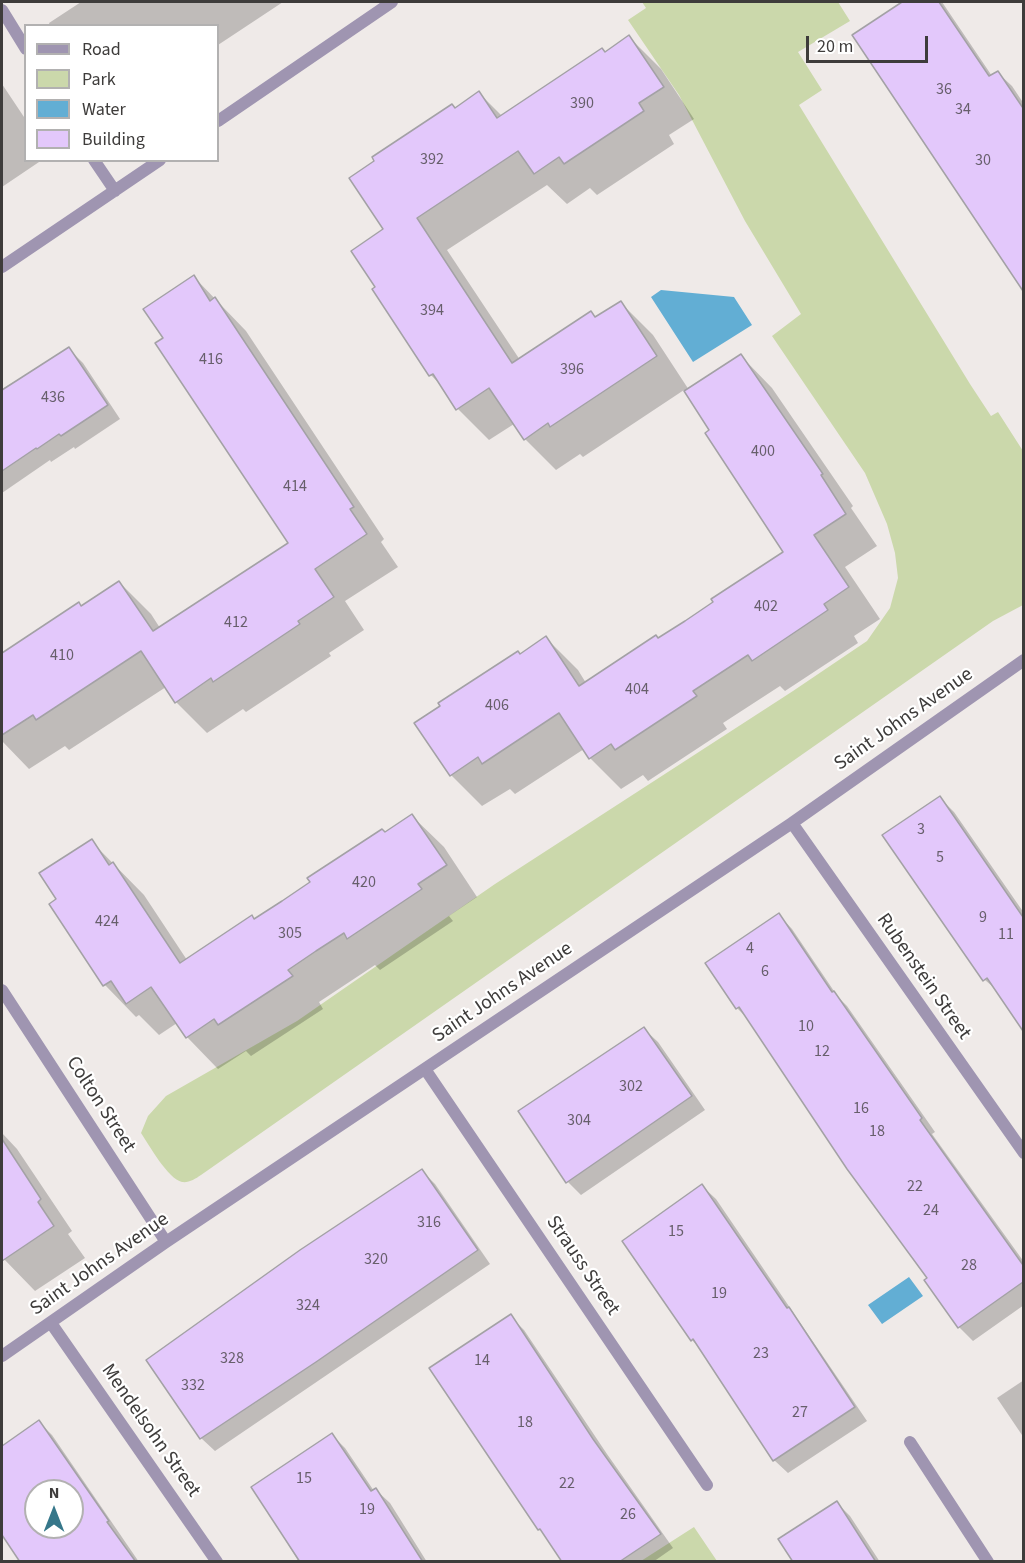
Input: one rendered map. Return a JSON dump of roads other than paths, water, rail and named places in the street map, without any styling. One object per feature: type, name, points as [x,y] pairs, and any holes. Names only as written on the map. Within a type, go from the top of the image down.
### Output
[{"type":"street","points":[[219,120],[392,2]]},
{"type":"street","points":[[2,10],[24,46]]},
{"type":"street","points":[[95,162],[115,191]]},
{"type":"street","points":[[2,267],[157,162]]},
{"type":"street","name":"Saint Johns Avenue","points":[[2,1356],[166,1242],[792,823],[1023,660]]},
{"type":"street","name":"Rubenstein Street","points":[[792,823],[1023,1153]]},
{"type":"street","name":"Colton Street","points":[[2,990],[166,1242]]},
{"type":"street","name":"Strauss Street","points":[[425,1069],[707,1485]]},
{"type":"street","name":"Mendelsohn Street","points":[[51,1323],[217,1562]]},
{"type":"street","points":[[910,1442],[988,1562]]},
{"type":"water","points":[[661,290],[734,297],[752,325],[693,362],[651,297]]},
{"type":"water","points":[[909,1277],[923,1296],[882,1324],[868,1305]]}]
